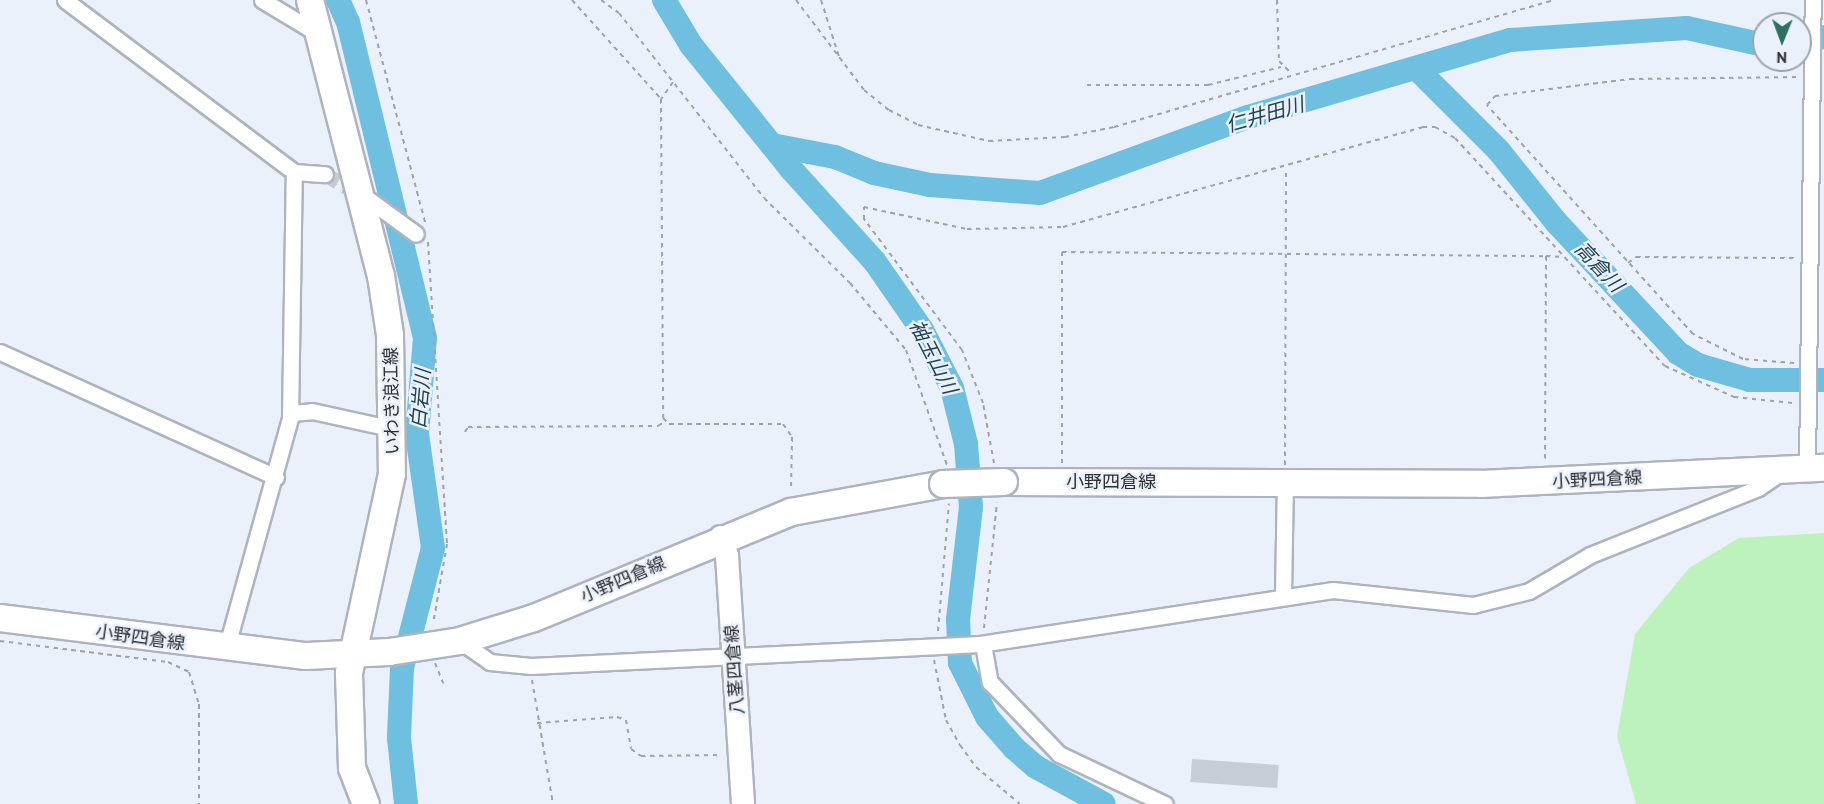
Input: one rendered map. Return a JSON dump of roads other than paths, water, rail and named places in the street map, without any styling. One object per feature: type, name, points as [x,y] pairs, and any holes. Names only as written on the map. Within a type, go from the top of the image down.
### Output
[{"type":"main road","name":"いわき浪江線","points":[[314,18],[381,276],[394,429],[384,528],[352,656],[347,730],[352,768],[366,804]]},
{"type":"main road","name":"小野四倉線","points":[[0,618],[226,649],[352,656],[460,641],[534,618],[721,537],[791,512],[947,486],[1000,489],[1064,482],[1545,483],[1805,469]]},
{"type":"main road","name":"八茎四倉線","points":[[721,537],[727,556],[743,804]]},
{"type":"street","points":[[66,0],[294,172],[325,174]]},
{"type":"street","points":[[262,0],[314,18]]},
{"type":"street","points":[[460,641],[490,662],[531,666],[734,659],[935,649],[982,644],[1110,628],[1283,594],[1364,591],[1473,605],[1503,601],[1590,555],[1805,469],[1809,364],[1809,258],[1816,77],[1813,0]]},
{"type":"street","points":[[226,649],[276,477],[291,413],[294,172]]},
{"type":"street","points":[[368,199],[416,234]]},
{"type":"street","points":[[0,352],[276,477]]},
{"type":"street","points":[[291,413],[312,411],[394,429]]},
{"type":"street","points":[[1283,594],[1284,483]]},
{"type":"street","points":[[982,644],[990,682],[1059,754],[1165,804]]},
{"type":"waterway","name":"白岩川","points":[[338,0],[348,22],[425,338],[417,434],[433,548],[402,668],[399,738],[406,804]]},
{"type":"waterway","name":"袖玉山川","points":[[664,0],[691,45],[791,169],[875,262],[922,330],[952,388],[966,444],[971,507],[958,619],[960,663],[987,717],[1014,748],[1036,767],[1104,804]]},
{"type":"waterway","name":"仁井田川","points":[[772,145],[835,157],[874,173],[930,185],[1040,193],[1248,117],[1510,40],[1687,28],[1752,42]]},
{"type":"waterway","name":"仁井田川","points":[[1812,39],[1824,37]]},
{"type":"waterway","name":"高倉川","points":[[1418,70],[1499,151],[1556,222],[1678,353],[1698,365],[1750,380],[1824,380]]},
{"type":"tunnel","points":[[325,174],[361,195]]}]
